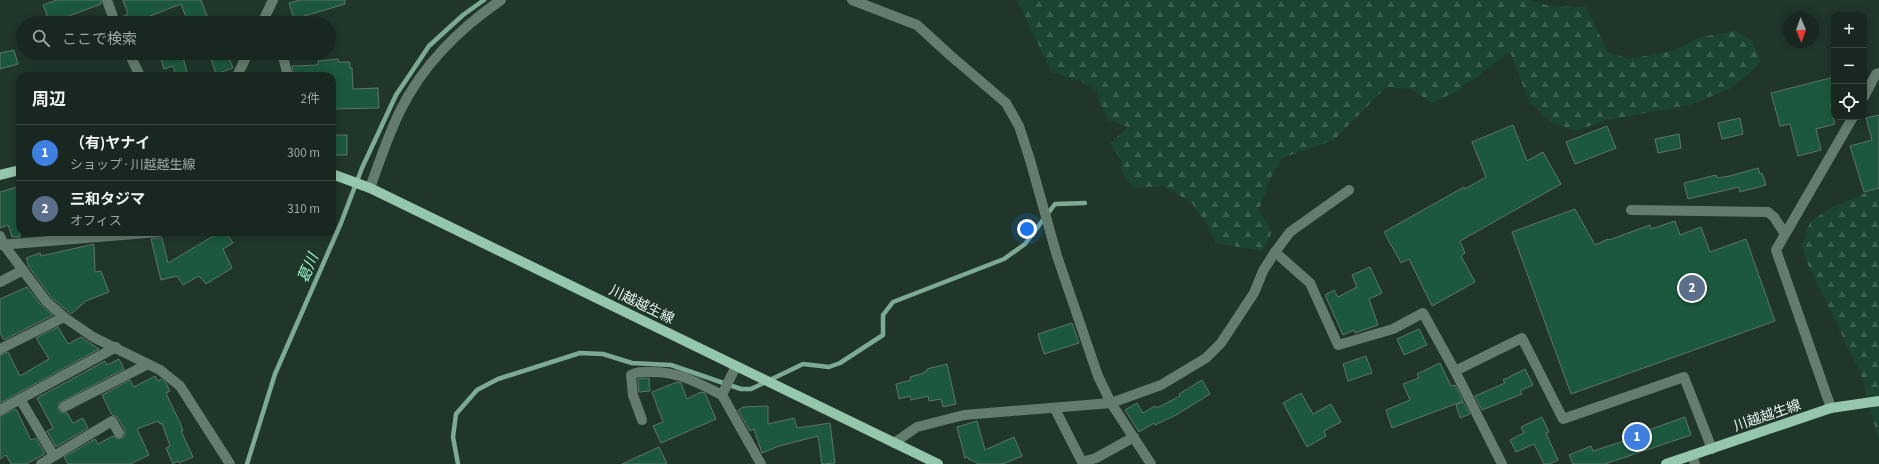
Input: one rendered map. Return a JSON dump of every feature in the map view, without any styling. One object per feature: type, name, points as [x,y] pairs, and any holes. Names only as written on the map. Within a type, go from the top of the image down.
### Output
[{"type":"main road","points":[[0,175],[16,171]]},
{"type":"main road","name":"川越越生線","points":[[336,176],[368,187],[938,464]]},
{"type":"main road","name":"川越越生線","points":[[1666,464],[1694,460],[1712,449],[1831,408],[1879,401]]},
{"type":"street","points":[[107,0],[113,16]]},
{"type":"street","points":[[368,187],[400,111],[424,72],[455,37],[502,0]]},
{"type":"street","points":[[852,0],[917,25],[1006,103],[1019,126],[1057,256],[1096,369],[1111,403],[1151,464]]},
{"type":"street","points":[[264,16],[269,3]]},
{"type":"street","points":[[269,3],[272,16]]},
{"type":"street","points":[[132,60],[138,72]]},
{"type":"street","points":[[239,72],[245,60]]},
{"type":"street","points":[[284,60],[287,72]]},
{"type":"street","points":[[1867,92],[1879,73]]},
{"type":"street","points":[[1831,408],[1776,250],[1851,120]]},
{"type":"street","points":[[894,443],[917,427],[944,419],[964,415],[1055,409],[1111,403],[1161,385],[1206,358],[1221,343],[1254,293],[1263,271],[1290,232],[1349,190]]},
{"type":"street","points":[[1631,210],[1768,212],[1774,216],[1785,234]]},
{"type":"street","points":[[1,242],[96,236]]},
{"type":"street","points":[[1,242],[46,301],[64,317],[93,336],[160,370],[180,386],[230,464]]},
{"type":"street","points":[[1275,252],[1310,283],[1338,345],[1393,329],[1423,313],[1502,464]]},
{"type":"street","points":[[0,282],[23,270]]},
{"type":"street","points":[[0,349],[64,317]]},
{"type":"street","points":[[1455,372],[1522,338],[1563,419],[1684,377],[1712,449]]},
{"type":"street","points":[[0,410],[116,347]]},
{"type":"street","points":[[64,407],[148,364]]},
{"type":"street","points":[[722,395],[736,366]]},
{"type":"street","points":[[642,420],[634,395],[631,375],[637,372],[669,372],[684,376],[722,395],[761,464]]},
{"type":"street","points":[[20,399],[54,456]]},
{"type":"street","points":[[1055,409],[1082,462],[1096,458],[1134,437]]},
{"type":"street","points":[[41,464],[112,421],[119,433]]},
{"type":"green space","points":[[1017,0],[1530,0],[1550,6],[1586,7],[1607,51],[1628,59],[1672,51],[1701,37],[1736,31],[1752,41],[1761,61],[1750,73],[1730,89],[1689,105],[1608,120],[1575,131],[1551,122],[1530,103],[1510,52],[1457,91],[1432,103],[1411,89],[1386,87],[1334,140],[1282,158],[1270,180],[1259,210],[1272,232],[1262,251],[1216,243],[1207,224],[1191,202],[1163,186],[1134,188],[1121,171],[1121,160],[1110,143],[1128,127],[1108,120],[1099,101],[1097,91],[1080,81],[1051,72]]},
{"type":"green space","points":[[1879,187],[1879,442],[1861,374],[1808,265],[1802,246],[1810,222],[1830,208]]},
{"type":"building","points":[[57,0],[101,0],[101,4],[69,16],[47,16],[43,5]]},
{"type":"building","points":[[123,0],[201,0],[207,16],[185,16],[181,4],[150,16],[124,16],[128,14]]},
{"type":"building","points":[[300,0],[345,0],[345,4],[304,16],[293,16],[289,3]]},
{"type":"building","points":[[14,50],[18,64],[0,69],[0,53]]},
{"type":"building","points":[[338,59],[338,62],[350,62],[350,68],[352,68],[353,89],[378,88],[379,108],[336,109],[336,72],[293,72],[292,66],[318,65],[318,61]]},
{"type":"building","points":[[161,60],[184,60],[187,72],[175,72],[173,66],[164,69]]},
{"type":"building","points":[[211,60],[230,60],[233,68],[222,72],[215,72]]},
{"type":"building","points":[[1831,78],[1831,120],[1834,120],[1835,124],[1816,129],[1821,150],[1798,156],[1790,124],[1780,126],[1771,93]]},
{"type":"building","points":[[1879,115],[1879,188],[1864,192],[1850,146],[1872,140],[1867,118]]},
{"type":"building","points":[[1740,118],[1743,134],[1722,139],[1718,123]]},
{"type":"building","points":[[1513,125],[1527,161],[1543,152],[1561,184],[1460,241],[1465,253],[1461,256],[1475,282],[1432,306],[1409,259],[1401,263],[1384,232],[1464,187],[1465,189],[1486,177],[1472,142]]},
{"type":"building","points":[[1607,126],[1616,148],[1575,164],[1566,142]]},
{"type":"building","points":[[1679,134],[1681,148],[1658,153],[1655,139]]},
{"type":"building","points":[[336,135],[347,135],[347,155],[336,155]]},
{"type":"building","points":[[1758,168],[1760,174],[1762,173],[1766,185],[1740,192],[1739,187],[1688,199],[1684,183],[1716,175],[1717,178],[1730,176]]},
{"type":"building","points":[[16,187],[16,236],[20,237],[12,237],[8,225],[0,228],[0,192]]},
{"type":"building","points":[[1575,209],[1595,245],[1650,225],[1651,229],[1675,221],[1680,235],[1701,227],[1710,252],[1746,239],[1775,321],[1571,394],[1512,232]]},
{"type":"building","points":[[213,236],[229,236],[233,243],[223,249],[232,268],[206,284],[199,276],[183,285],[177,276],[161,280],[151,239],[162,238],[168,263]]},
{"type":"building","points":[[94,244],[95,272],[101,271],[109,292],[86,301],[71,314],[51,297],[29,267],[26,258],[40,253],[41,256]]},
{"type":"building","points":[[1370,267],[1382,293],[1369,299],[1378,325],[1355,333],[1354,330],[1343,335],[1325,295],[1334,290],[1338,297],[1357,287],[1352,275]]},
{"type":"building","points":[[27,287],[41,305],[53,315],[4,340],[0,333],[0,299]]},
{"type":"building","points":[[1072,323],[1079,343],[1044,354],[1038,334]]},
{"type":"building","points":[[58,327],[68,344],[81,337],[99,349],[0,403],[0,355],[8,352],[20,376],[49,359],[36,338]]},
{"type":"building","points":[[1419,329],[1427,345],[1404,355],[1397,339]]},
{"type":"building","points":[[1366,356],[1372,373],[1348,381],[1343,364]]},
{"type":"building","points":[[119,359],[124,369],[59,403],[58,410],[63,413],[67,413],[73,423],[83,418],[88,428],[56,447],[47,431],[53,428],[37,398],[105,361],[107,365]]},
{"type":"building","points":[[1440,363],[1451,386],[1455,385],[1463,401],[1392,428],[1386,410],[1410,400],[1403,384],[1419,378],[1417,374]]},
{"type":"building","points":[[947,364],[956,404],[943,407],[941,399],[929,401],[928,396],[911,400],[910,396],[899,399],[896,384],[911,380],[910,377],[924,373],[927,369]]},
{"type":"building","points":[[1525,369],[1533,385],[1520,391],[1522,394],[1482,410],[1475,396],[1505,383],[1503,380]]},
{"type":"building","points":[[155,376],[158,381],[161,379],[166,383],[170,391],[166,393],[181,425],[183,431],[181,431],[193,457],[173,464],[166,448],[170,446],[162,423],[160,424],[158,421],[137,429],[149,455],[130,464],[68,464],[64,457],[95,439],[98,444],[113,436],[119,439],[125,436],[125,430],[117,417],[112,415],[102,395],[130,380],[134,387]]},
{"type":"building","points":[[649,378],[650,391],[639,392],[638,379]]},
{"type":"building","points":[[1202,380],[1210,394],[1176,415],[1155,425],[1154,423],[1139,432],[1125,410],[1137,403],[1143,413],[1155,406],[1157,408],[1180,396],[1179,394]]},
{"type":"building","points":[[677,382],[681,383],[687,399],[701,392],[705,393],[716,419],[661,443],[653,426],[663,422],[652,392]]},
{"type":"building","points":[[1301,393],[1313,414],[1331,404],[1341,422],[1324,431],[1326,436],[1307,447],[1283,403]]},
{"type":"building","points":[[1463,402],[1470,414],[1460,418],[1456,405]]},
{"type":"building","points":[[768,406],[768,424],[794,418],[797,428],[830,423],[835,463],[822,464],[818,436],[779,446],[762,453],[754,429],[750,431],[738,410],[743,407]]},
{"type":"building","points":[[16,409],[31,440],[36,438],[45,454],[26,464],[11,464],[6,455],[0,459],[0,416]]},
{"type":"building","points":[[1542,417],[1549,432],[1546,433],[1558,460],[1549,464],[1544,464],[1534,444],[1516,452],[1510,440],[1524,433],[1521,427]]},
{"type":"building","points":[[1685,417],[1691,435],[1605,464],[1573,464],[1569,455],[1591,446],[1593,451],[1633,438],[1632,436]]},
{"type":"building","points":[[977,421],[985,450],[1014,437],[1022,456],[1003,464],[978,464],[972,460],[969,460],[968,457],[965,458],[957,427]]},
{"type":"building","points":[[659,447],[667,464],[622,464]]},
{"type":"waterway","name":"葛川","points":[[336,234],[362,168],[396,95],[429,46],[463,15],[484,0]]},
{"type":"waterway","points":[[458,464],[453,437],[456,414],[477,390],[498,379],[580,353],[603,354],[632,363],[671,365],[741,389],[751,389],[803,364],[829,367],[840,363],[883,335],[883,315],[893,302],[1004,259],[1025,244],[1055,204],[1085,203]]},
{"type":"waterway","name":"葛川","points":[[247,464],[275,374],[335,236]]},
{"type":"place","name":"三和タジマ","points":[[1692,288]]},
{"type":"place","name":"（有)ヤナイ","points":[[1637,437]]}]
